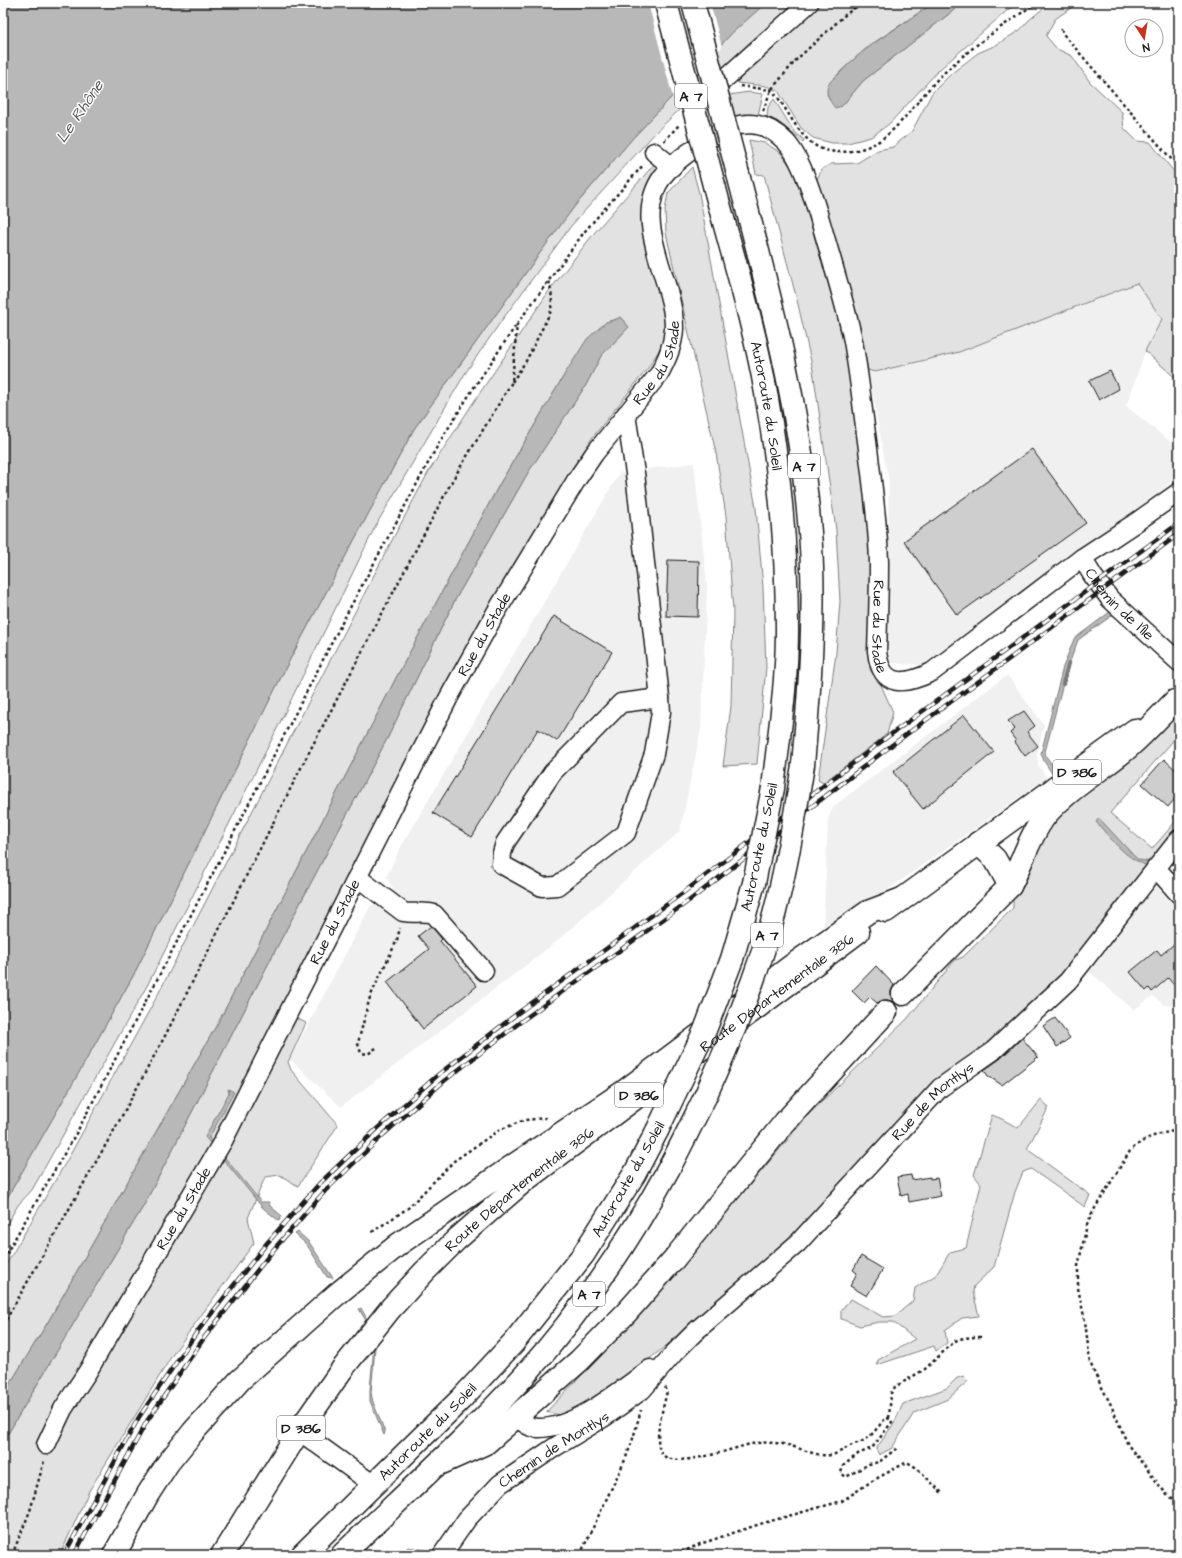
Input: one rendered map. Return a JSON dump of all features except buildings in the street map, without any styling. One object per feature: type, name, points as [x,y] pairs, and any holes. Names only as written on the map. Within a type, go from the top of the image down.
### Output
[{"type":"main road","name":"Autoroute du Soleil","points":[[302,1555],[461,1399],[514,1342],[583,1255],[635,1173],[657,1131],[705,1030],[732,959],[754,883],[773,788],[782,708],[787,632],[783,523],[777,465],[766,392],[745,300],[666,3]]},
{"type":"main road","name":"Autoroute du Soleil","points":[[342,1555],[437,1465],[523,1376],[550,1345],[604,1274],[631,1233],[668,1169],[705,1097],[724,1054],[753,978],[774,914],[792,830],[803,765],[813,633],[810,522],[804,471],[791,389],[780,338],[693,3]]},
{"type":"main road","name":"Route Départementale 386","points":[[299,1431],[343,1368],[391,1308],[456,1240],[524,1181],[902,899],[1177,699]]},
{"type":"main road","points":[[903,994],[1010,886],[1032,836],[1046,815],[1066,796],[1130,746],[1177,699]]},
{"type":"main road","points":[[978,843],[995,859],[1010,886]]},
{"type":"main road","points":[[114,1555],[148,1494],[168,1463],[193,1432],[240,1380],[336,1294],[377,1261],[430,1223],[622,1093],[784,972],[868,912],[902,899]]},
{"type":"main road","points":[[437,1465],[486,1443],[579,1361],[627,1312],[674,1259],[785,1122],[886,1012]]},
{"type":"main road","name":"D 386","points":[[222,1555],[299,1431]]},
{"type":"street","points":[[719,84],[809,3]]},
{"type":"street","name":"Rue du Stade","points":[[46,1445],[63,1409],[88,1371],[223,1141],[449,697],[495,614],[577,479],[594,454],[659,374],[666,361],[672,347],[674,327],[671,306],[653,237],[651,214],[652,194],[664,176],[680,160],[728,127],[746,123],[758,125],[774,131],[787,143],[802,168],[817,211],[852,337],[872,478],[879,562],[878,664],[885,674],[892,680],[906,682],[932,672],[1082,558],[1179,492]]},
{"type":"street","points":[[654,152],[672,167]]},
{"type":"street","points":[[626,414],[635,473],[660,698],[661,712],[654,754],[626,833],[557,886],[542,887],[501,864],[505,843],[552,772],[621,703],[660,698]]},
{"type":"street","name":"Chemin de l'Île","points":[[1082,558],[1110,599],[1179,662]]},
{"type":"street","name":"Rue de Montlys","points":[[674,1353],[697,1330],[798,1244],[940,1088],[993,1051],[1068,981],[1179,839]]},
{"type":"street","points":[[1156,868],[1179,894]]},
{"type":"street","points":[[357,877],[404,912],[428,912],[434,914],[484,971]]},
{"type":"street","points":[[517,1416],[525,1424],[536,1428],[559,1425],[572,1421],[614,1395],[674,1353]]},
{"type":"street","name":"Chemin de Montlys","points":[[442,1555],[467,1520],[500,1484],[632,1398],[648,1384],[674,1353]]},
{"type":"street","points":[[299,1431],[374,1485]]},
{"type":"path","points":[[758,125],[771,90],[797,59],[845,15],[861,3]]},
{"type":"path","points":[[719,84],[771,90],[778,98],[798,129],[816,146],[832,152],[851,151],[864,148],[886,136],[943,73],[962,56],[993,32],[1036,3]]},
{"type":"path","points":[[1062,29],[1064,35],[1179,168]]},
{"type":"path","points":[[3,1259],[78,1130],[349,610],[439,443],[517,324],[585,231],[680,124]]},
{"type":"path","points":[[3,1325],[114,1131],[166,1034],[307,756],[448,488],[526,361],[550,311],[552,298],[549,280]]},
{"type":"path","points":[[512,382],[517,324]]},
{"type":"path","points":[[376,1048],[368,1054],[361,1052],[358,1044],[359,1039],[370,997],[397,940],[404,912]]},
{"type":"path","points":[[372,1232],[408,1208],[454,1161],[499,1130],[525,1120],[546,1118],[562,1133]]},
{"type":"path","points":[[1179,1130],[1148,1137],[1130,1151],[1092,1213],[1087,1225],[1078,1266],[1077,1279],[1085,1320],[1090,1362],[1111,1405],[1123,1436],[1131,1450],[1167,1495],[1172,1498],[1179,1497]]},
{"type":"path","points":[[898,1448],[879,1462],[869,1464],[846,1477],[841,1473],[843,1466],[858,1454],[872,1448],[892,1422],[889,1418],[890,1393],[895,1387],[925,1369],[955,1341],[971,1337],[982,1338]]},
{"type":"path","points":[[659,1371],[667,1391],[659,1429],[659,1448],[666,1457],[673,1459],[706,1456],[752,1444],[765,1443],[786,1444],[818,1454],[832,1455],[866,1439],[886,1418],[889,1418]]},
{"type":"path","points":[[580,1555],[632,1442],[648,1384]]},
{"type":"path","points":[[12,1555],[30,1512],[44,1465],[46,1445]]},
{"type":"path","points":[[676,1555],[700,1544],[760,1524],[842,1501],[872,1481],[907,1462],[917,1468],[943,1494]]},
{"type":"shaded area","points":[[765,3],[796,3],[736,56],[656,132],[571,226],[466,372],[376,525],[271,741],[148,984],[32,1190],[18,1205],[3,1231],[3,1205],[133,976],[287,665],[414,429],[574,207],[632,139],[733,32]]},
{"type":"shaded area","points":[[822,3],[933,3],[869,46],[828,85],[827,95],[842,106],[863,81],[963,3],[1018,3],[1009,9],[940,69],[889,124],[871,137],[848,143],[832,143],[813,138],[801,128],[778,91],[766,86],[737,83],[753,61]]},
{"type":"shaded area","points":[[1050,3],[1078,3],[1055,19],[1046,36],[1057,49],[1072,56],[1090,82],[1122,112],[1124,128],[1137,141],[1150,142],[1179,178],[1179,381],[1145,351],[1162,319],[1137,283],[959,352],[875,372],[868,370],[858,323],[816,181],[822,169],[831,164],[857,163],[878,150],[893,147],[912,131],[932,93],[952,73],[978,53],[996,45],[1020,30],[1029,20]]},
{"type":"shaded area","points":[[749,92],[763,94],[758,115],[743,114],[733,117],[729,95]]},
{"type":"shaded area","points":[[774,99],[793,130],[804,140],[803,142],[777,121],[767,117],[768,107]]},
{"type":"shaded area","points":[[749,140],[765,143],[781,153],[792,169],[805,205],[834,303],[846,353],[858,421],[872,566],[870,670],[881,685],[893,712],[887,734],[823,783],[818,780],[836,653],[840,601],[836,530],[813,370],[797,300],[764,175],[756,174]]},
{"type":"shaded area","points":[[656,162],[664,167],[654,180],[667,314],[667,331],[658,352],[648,368],[592,438],[455,668],[286,1004],[298,1019],[306,1023],[288,1062],[291,1070],[338,1125],[298,1186],[280,1175],[265,1177],[248,1218],[254,1243],[173,1354],[89,1491],[60,1555],[3,1555],[3,1442],[144,1205],[277,947],[388,737],[455,600],[529,471],[586,385],[601,356],[629,327],[620,317],[606,322],[566,372],[499,485],[396,678],[219,1021],[48,1322],[3,1395],[3,1270],[70,1155],[155,1000],[429,471],[549,291],[595,232]]},
{"type":"shaded area","points":[[692,167],[699,193],[756,508],[763,587],[766,667],[757,764],[723,766],[731,706],[733,611],[726,516],[716,453],[666,233],[665,210],[668,193]]},
{"type":"shaded area","points":[[1137,283],[1162,319],[1145,352],[1126,406],[1179,449],[1179,477],[972,631],[922,665],[893,663],[888,657],[887,607],[889,482],[868,370],[875,372],[959,352]]},
{"type":"shaded area","points":[[694,463],[707,585],[701,729],[680,831],[556,942],[341,1107],[290,1059],[371,905],[384,905],[393,888],[386,877],[400,849],[620,472],[624,474],[647,471],[647,469]]},
{"type":"shaded area","points":[[1007,675],[1044,725],[1037,755],[1038,765],[1047,778],[823,935],[828,819],[834,806]]},
{"type":"shaded area","points":[[1179,712],[1179,734],[1110,813],[1152,849],[1176,821],[1173,817],[1179,811],[1179,832],[1063,978],[1008,1029],[976,1052],[818,1215],[705,1315],[605,1394],[575,1411],[560,1415],[546,1412],[644,1311],[810,1113],[907,1019],[955,960],[963,957],[1013,908],[1013,899],[1024,886],[1046,827],[1066,807]]},
{"type":"shaded area","points":[[1174,865],[1179,866],[1179,1004],[1164,1005],[1153,996],[1134,1010],[1086,969]]},
{"type":"shaded area","points":[[1041,1100],[1049,1107],[1027,1149],[1090,1195],[1085,1207],[1031,1169],[1023,1172],[1015,1192],[994,1267],[974,1286],[973,1292],[979,1316],[962,1318],[945,1330],[947,1343],[936,1351],[934,1346],[877,1365],[878,1360],[915,1339],[893,1322],[879,1322],[860,1326],[841,1319],[841,1310],[851,1299],[883,1317],[895,1316],[913,1301],[915,1288],[936,1275],[950,1252],[966,1248],[981,1184],[974,1175],[992,1115],[1018,1128]]},
{"type":"shaded area","points":[[963,1376],[968,1381],[948,1399],[914,1413],[892,1448],[879,1455],[876,1449],[894,1423],[903,1404],[947,1388],[957,1378]]},
{"type":"shaded area","points":[[408,1547],[431,1551],[429,1555],[399,1555]]},
{"type":"water","name":"Le Rhône","points":[[3,3],[766,3],[733,32],[632,139],[574,207],[414,429],[287,665],[133,976],[3,1205]]},
{"type":"water","points":[[933,3],[963,3],[863,81],[842,106],[835,108],[827,91],[828,85],[831,81],[860,54]]},
{"type":"water","points":[[620,317],[629,327],[601,356],[586,385],[529,471],[455,600],[388,737],[277,947],[144,1205],[3,1442],[3,1395],[48,1322],[219,1021],[396,678],[499,485],[587,339],[606,322]]},
{"type":"water","points":[[1111,611],[1114,614],[1078,640],[1066,672],[1045,752],[1046,756],[1057,772],[1053,775],[1041,753],[1063,667],[1074,639]]},
{"type":"water","points":[[1099,818],[1139,860],[1157,863],[1152,867],[1135,860],[1128,855],[1096,822]]},
{"type":"water","points":[[228,1089],[234,1092],[209,1138],[261,1202],[269,1202],[270,1206],[282,1216],[279,1221],[262,1207],[205,1137],[229,1093]]},
{"type":"water","points":[[298,1232],[309,1242],[333,1278],[327,1277],[307,1245],[295,1234]]},
{"type":"water","points":[[361,1308],[374,1332],[375,1348],[371,1393],[385,1432],[384,1435],[370,1401],[374,1346],[371,1329],[359,1309]]},
{"type":"pier","points":[[648,3],[710,3],[722,47],[673,98]]},
{"type":"waterway","points":[[1063,684],[1069,663]]},
{"type":"waterway","points":[[1174,863],[1179,865]]},
{"type":"railway","points":[[64,1555],[139,1417],[197,1332],[267,1243],[319,1184],[378,1128],[439,1074],[518,1013],[684,892],[886,738],[1179,523]]},
{"type":"railway","points":[[74,1555],[147,1421],[204,1338],[274,1249],[325,1191],[384,1134],[444,1081],[523,1020],[690,900],[892,745],[1179,534]]}]
